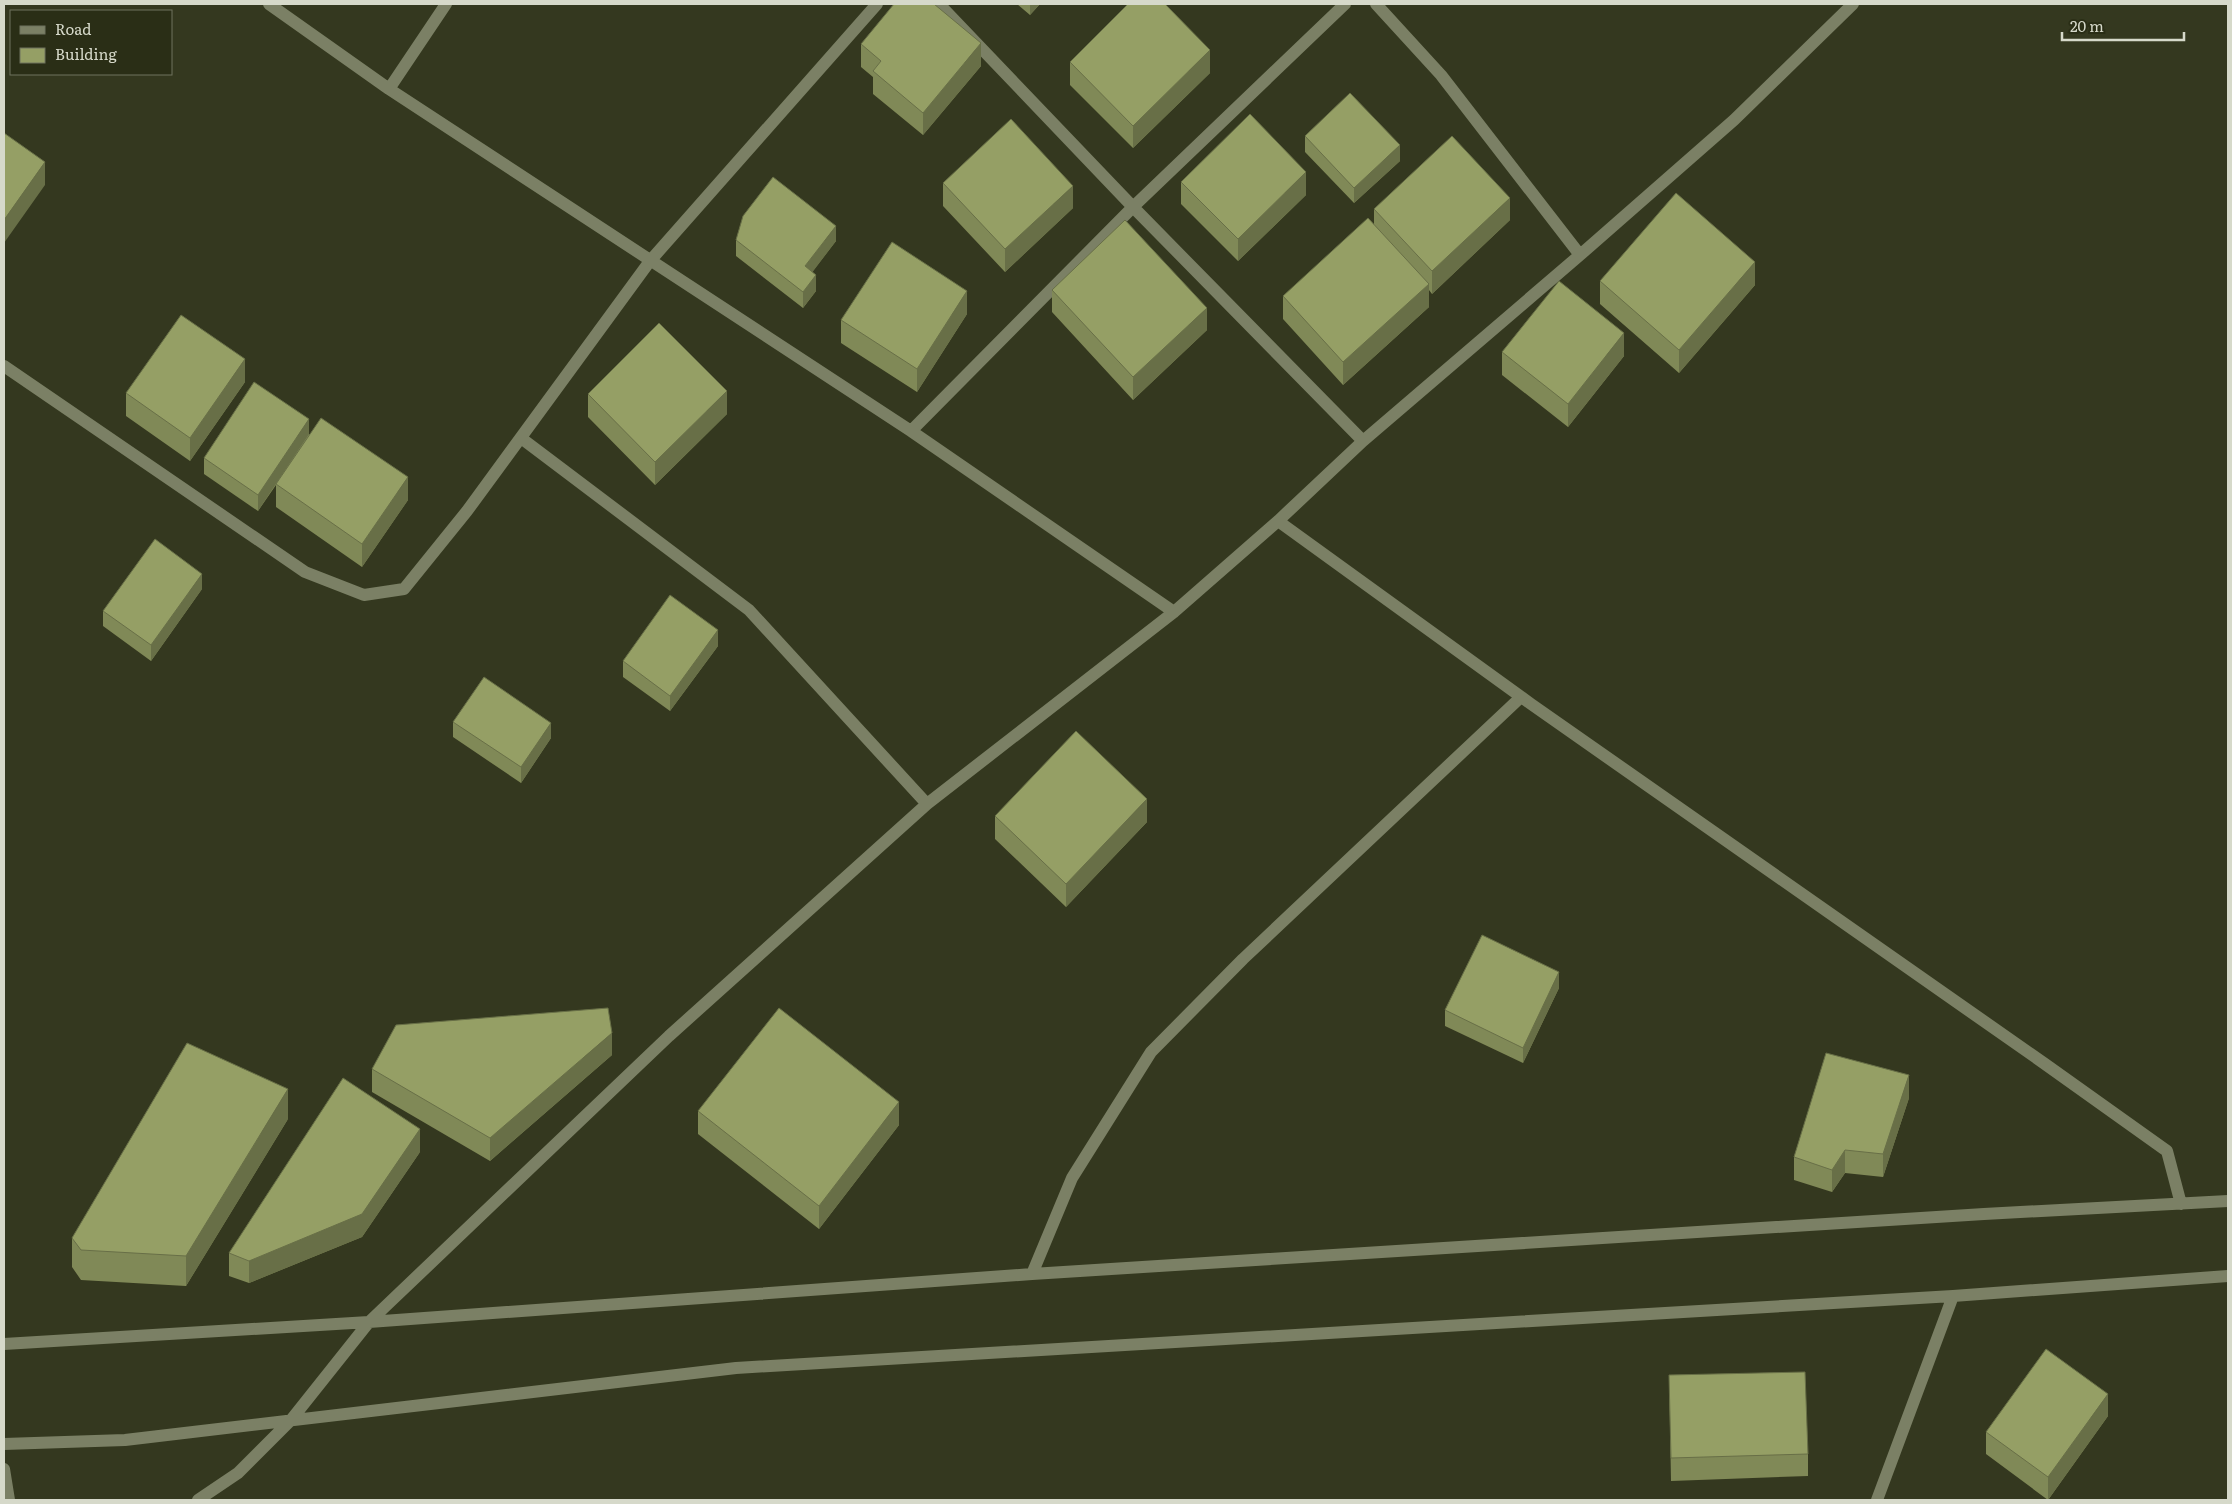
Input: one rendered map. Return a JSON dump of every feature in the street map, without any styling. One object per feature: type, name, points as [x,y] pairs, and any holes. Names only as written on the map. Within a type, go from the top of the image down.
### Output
[{"type":"street","points":[[269,4],[389,89],[911,431],[1174,612]]},
{"type":"street","points":[[389,89],[446,4]]},
{"type":"street","points":[[4,366],[304,572],[364,595],[404,589],[467,511],[650,261],[876,4]]},
{"type":"street","points":[[940,4],[1133,207],[1363,441]]},
{"type":"street","points":[[911,431],[1133,207],[1345,4]]},
{"type":"street","points":[[1376,4],[1441,75],[1580,255]]},
{"type":"street","points":[[198,1500],[238,1473],[291,1420],[369,1322],[669,1036],[927,804],[1174,612],[1278,521],[1363,441],[1734,120],[1853,4]]},
{"type":"street","points":[[521,438],[749,610],[927,804]]},
{"type":"street","points":[[1278,521],[1521,697],[2167,1151],[2181,1204]]},
{"type":"street","points":[[1032,1274],[1072,1178],[1151,1052],[1243,958],[1521,697]]},
{"type":"street","points":[[4,1344],[369,1322],[1032,1274],[2228,1202]]},
{"type":"street","points":[[4,1444],[125,1440],[736,1368],[1953,1296],[2228,1276]]},
{"type":"street","points":[[1877,1500],[1953,1296]]},
{"type":"street","points":[[4,1469],[9,1500]]},
{"type":"building","points":[[894,4],[934,4],[981,43],[923,113],[873,71],[881,61],[861,44]]},
{"type":"building","points":[[1128,4],[1165,4],[1210,50],[1133,126],[1070,62]]},
{"type":"building","points":[[1350,93],[1400,145],[1354,188],[1305,136]]},
{"type":"building","points":[[1250,114],[1306,172],[1238,239],[1181,182]]},
{"type":"building","points":[[1011,119],[1073,186],[1005,249],[943,183]]},
{"type":"building","points":[[4,133],[45,162],[4,220]]},
{"type":"building","points":[[1452,136],[1510,198],[1432,271],[1374,209]]},
{"type":"building","points":[[773,177],[836,226],[805,266],[816,275],[803,292],[736,240],[743,216]]},
{"type":"building","points":[[1676,193],[1755,262],[1679,350],[1600,281]]},
{"type":"building","points":[[1368,218],[1429,284],[1343,362],[1283,296]]},
{"type":"building","points":[[1125,220],[1207,308],[1133,377],[1052,290]]},
{"type":"building","points":[[892,242],[967,291],[917,369],[841,320]]},
{"type":"building","points":[[1559,281],[1624,333],[1568,404],[1502,352]]},
{"type":"building","points":[[181,315],[245,359],[190,438],[126,393]]},
{"type":"building","points":[[659,323],[727,391],[655,462],[588,394]]},
{"type":"building","points":[[254,382],[309,419],[258,495],[204,458]]},
{"type":"building","points":[[321,418],[408,477],[362,544],[276,484]]},
{"type":"building","points":[[155,539],[202,574],[151,645],[103,611]]},
{"type":"building","points":[[670,595],[718,630],[670,696],[623,661]]},
{"type":"building","points":[[484,677],[551,723],[521,767],[453,722]]},
{"type":"building","points":[[1076,731],[1147,799],[1066,884],[995,816]]},
{"type":"building","points":[[1482,935],[1559,972],[1523,1048],[1445,1010]]},
{"type":"building","points":[[608,1008],[612,1033],[490,1138],[372,1069],[396,1025]]},
{"type":"building","points":[[779,1008],[899,1102],[819,1206],[698,1111]]},
{"type":"building","points":[[187,1043],[288,1089],[186,1256],[81,1250],[72,1238]]},
{"type":"building","points":[[1826,1053],[1909,1075],[1883,1154],[1845,1150],[1832,1170],[1794,1157]]},
{"type":"building","points":[[343,1078],[420,1129],[362,1214],[249,1261],[229,1253]]},
{"type":"building","points":[[2046,1349],[2108,1394],[2048,1477],[1986,1432]]},
{"type":"building","points":[[1805,1372],[1808,1454],[1671,1458],[1669,1375]]}]
